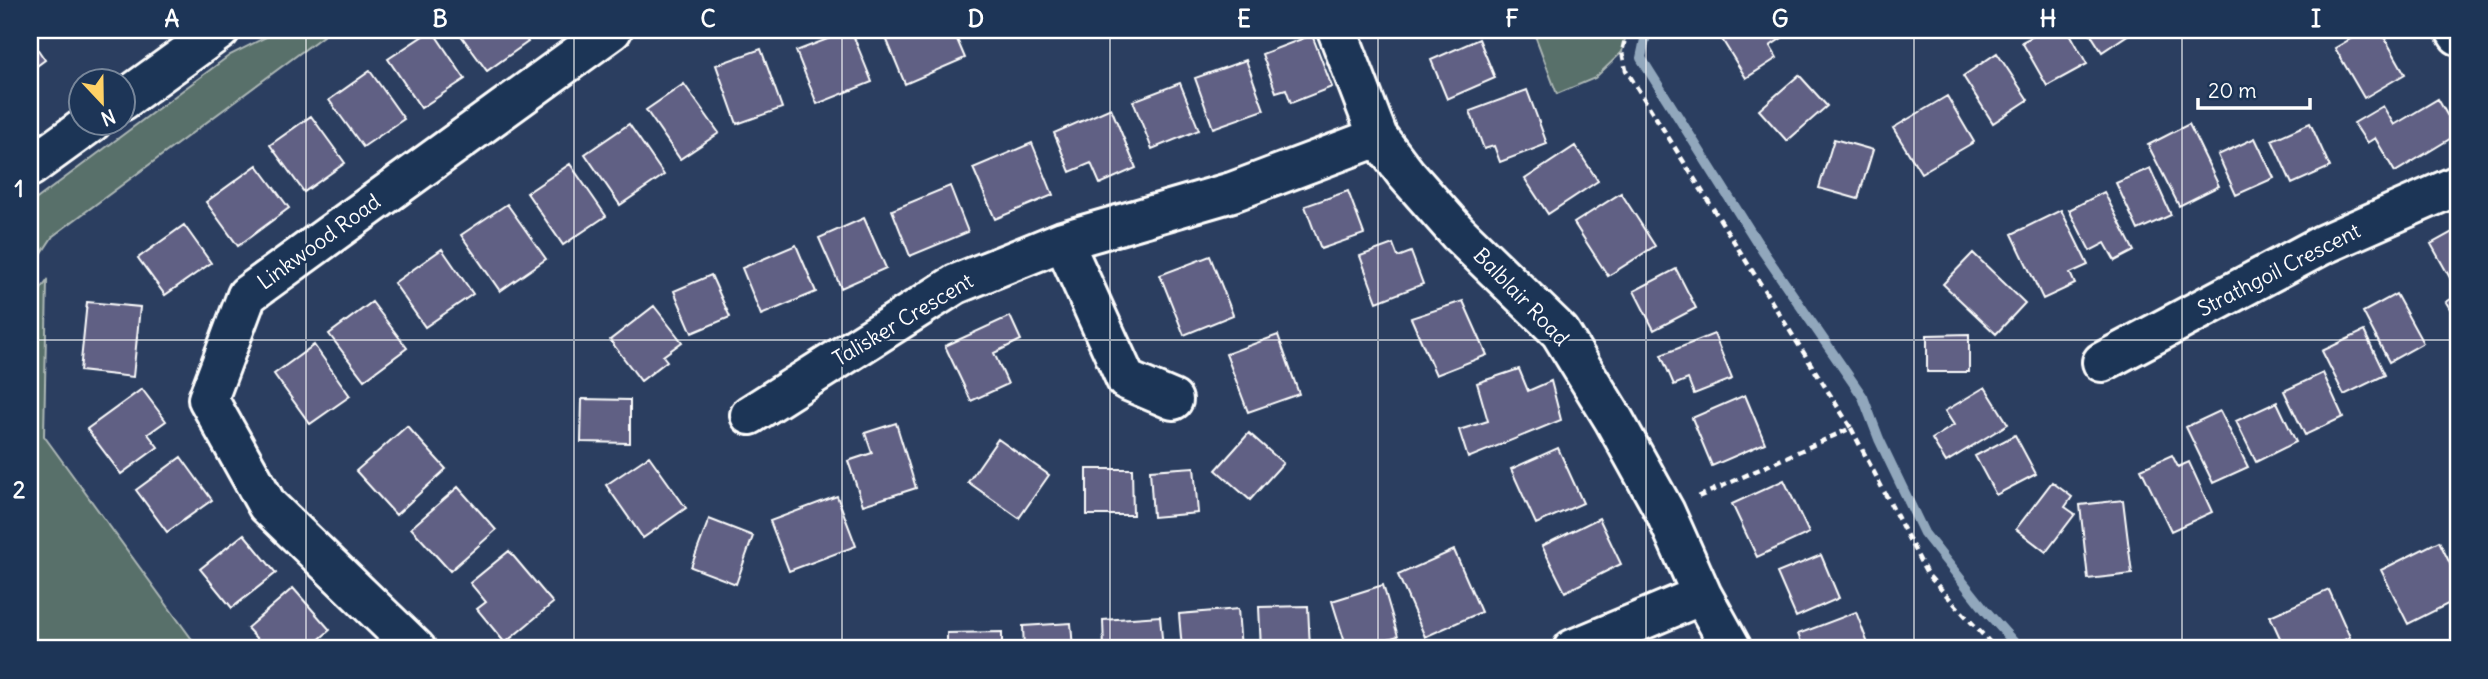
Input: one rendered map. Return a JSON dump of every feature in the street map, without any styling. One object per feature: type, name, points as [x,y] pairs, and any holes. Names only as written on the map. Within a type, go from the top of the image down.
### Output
[{"type":"street","points":[[136,91],[220,30]]},
{"type":"street","name":"Linkwood Road","points":[[416,649],[267,505],[208,399],[247,295],[612,30]]},
{"type":"street","name":"Balblair Road","points":[[1337,30],[1378,137],[1406,174],[1458,233],[1560,332],[1614,420],[1665,512],[1702,595],[1732,649]]},
{"type":"street","points":[[2455,30],[2458,35]]},
{"type":"street","points":[[30,167],[73,136]]},
{"type":"street","name":"Talisker Crescent","points":[[750,415],[956,284],[1063,241],[1232,192],[1378,137]]},
{"type":"street","name":"Strathgoil Crescent","points":[[2102,362],[2322,245],[2458,185]]},
{"type":"street","points":[[1063,241],[1126,380],[1173,400]]},
{"type":"street","points":[[1573,649],[1702,595]]},
{"type":"path","points":[[1627,30],[1622,52],[1626,70],[1851,428],[1927,574],[1996,649]]},
{"type":"path","points":[[1665,512],[1851,428]]},
{"type":"green space","points":[[280,30],[331,30],[53,236],[30,271],[30,204],[121,136],[136,136],[136,125],[230,55]]},
{"type":"green space","points":[[1533,30],[1627,30],[1622,52],[1595,78],[1557,94]]},
{"type":"green space","points":[[47,281],[44,436],[199,649],[30,649],[30,304]]},
{"type":"building","points":[[432,30],[465,79],[421,108],[388,59]]},
{"type":"building","points":[[457,30],[520,30],[528,42],[487,71]]},
{"type":"building","points":[[851,30],[872,82],[817,104],[796,51]]},
{"type":"building","points":[[892,30],[953,30],[965,58],[905,84],[884,33]]},
{"type":"building","points":[[1724,30],[1777,30],[1782,38],[1770,46],[1777,58],[1746,78],[1718,33]]},
{"type":"building","points":[[2045,30],[2068,30],[2087,64],[2047,86],[2022,42]]},
{"type":"building","points":[[2088,30],[2135,30],[2102,52]]},
{"type":"building","points":[[2366,30],[2380,30],[2405,74],[2364,98],[2335,48]]},
{"type":"building","points":[[1312,35],[1332,87],[1291,103],[1286,89],[1276,92],[1262,54]]},
{"type":"building","points":[[30,38],[45,60],[30,71]]},
{"type":"building","points":[[1479,39],[1495,78],[1447,99],[1431,60]]},
{"type":"building","points":[[761,49],[782,108],[737,124],[716,65]]},
{"type":"building","points":[[1997,53],[2028,100],[1993,123],[1963,76]]},
{"type":"building","points":[[1246,60],[1264,110],[1213,128],[1195,78]]},
{"type":"building","points":[[370,71],[404,119],[363,147],[329,100]]},
{"type":"building","points":[[1799,75],[1827,106],[1787,141],[1759,110]]},
{"type":"building","points":[[1180,83],[1199,130],[1152,149],[1133,101]]},
{"type":"building","points":[[684,84],[719,133],[680,159],[646,110]]},
{"type":"building","points":[[1527,90],[1547,144],[1500,162],[1494,146],[1484,149],[1470,111]]},
{"type":"building","points":[[1947,96],[1974,142],[1921,173],[1893,128]]},
{"type":"building","points":[[2438,99],[2458,134],[2395,172],[2375,138],[2367,143],[2354,123],[2383,106],[2394,125]]},
{"type":"building","points":[[1111,108],[1136,168],[1100,184],[1091,163],[1070,172],[1054,133]]},
{"type":"building","points":[[311,116],[345,163],[304,192],[270,145]]},
{"type":"building","points":[[2310,123],[2330,167],[2292,184],[2272,140]]},
{"type":"building","points":[[629,124],[664,175],[620,205],[585,154]]},
{"type":"building","points":[[2189,124],[2219,186],[2179,206],[2148,145]]},
{"type":"building","points":[[2255,138],[2274,178],[2236,195],[2218,155]]},
{"type":"building","points":[[1834,139],[1873,150],[1858,199],[1819,188]]},
{"type":"building","points":[[1032,143],[1053,195],[995,219],[973,168]]},
{"type":"building","points":[[1575,146],[1598,181],[1548,214],[1525,179]]},
{"type":"building","points":[[570,164],[606,216],[563,245],[527,193]]},
{"type":"building","points":[[257,165],[289,208],[238,246],[206,202]]},
{"type":"building","points":[[2150,168],[2171,215],[2138,230],[2116,183]]},
{"type":"building","points":[[950,186],[968,232],[910,256],[892,210]]},
{"type":"building","points":[[1348,191],[1364,234],[1321,249],[1305,206]]},
{"type":"building","points":[[2104,192],[2134,251],[2115,261],[2105,243],[2090,251],[2069,210]]},
{"type":"building","points":[[1621,193],[1655,246],[1608,276],[1574,223]]},
{"type":"building","points":[[507,204],[546,259],[500,291],[461,235]]},
{"type":"building","points":[[2061,210],[2088,265],[2070,273],[2075,284],[2043,299],[2012,234]]},
{"type":"building","points":[[864,218],[886,268],[841,288],[819,238]]},
{"type":"building","points":[[184,225],[211,263],[165,295],[138,258]]},
{"type":"building","points":[[2458,229],[2458,292],[2431,244]]},
{"type":"building","points":[[1393,244],[1398,257],[1411,252],[1423,284],[1377,302],[1360,256]]},
{"type":"building","points":[[796,245],[816,292],[761,315],[742,268]]},
{"type":"building","points":[[442,249],[473,294],[425,327],[394,283]]},
{"type":"building","points":[[1973,253],[2025,303],[1996,334],[1943,284]]},
{"type":"building","points":[[1210,256],[1233,315],[1184,335],[1160,275]]},
{"type":"building","points":[[1676,269],[1696,308],[1654,330],[1634,291]]},
{"type":"building","points":[[711,275],[730,317],[692,333],[674,291]]},
{"type":"building","points":[[2396,294],[2423,343],[2389,362],[2363,312]]},
{"type":"building","points":[[2458,295],[2458,322],[2446,302]]},
{"type":"building","points":[[1463,301],[1487,355],[1436,375],[1411,318]]},
{"type":"building","points":[[87,302],[140,307],[133,377],[80,371]]},
{"type":"building","points":[[372,302],[407,348],[364,380],[329,334]]},
{"type":"building","points":[[654,306],[682,342],[663,356],[667,361],[641,381],[610,340]]},
{"type":"building","points":[[1010,316],[1021,340],[994,353],[1008,384],[971,401],[945,346]]},
{"type":"building","points":[[2364,331],[2385,375],[2344,395],[2322,351]]},
{"type":"building","points":[[1714,334],[1732,379],[1694,394],[1688,379],[1674,385],[1661,355]]},
{"type":"building","points":[[1969,334],[1969,372],[1927,372],[1927,335]]},
{"type":"building","points":[[1278,335],[1299,394],[1248,412],[1226,354]]},
{"type":"building","points":[[314,345],[350,396],[310,424],[274,374]]},
{"type":"building","points":[[1519,369],[1528,391],[1551,381],[1561,420],[1468,458],[1459,430],[1488,421],[1477,383]]},
{"type":"building","points":[[2323,373],[2343,417],[2305,435],[2284,391]]},
{"type":"building","points":[[1985,387],[2008,424],[1946,462],[1932,439],[1954,425],[1945,411]]},
{"type":"building","points":[[142,389],[166,421],[148,434],[158,447],[121,474],[87,429]]},
{"type":"building","points":[[1745,395],[1765,443],[1712,466],[1692,418]]},
{"type":"building","points":[[582,399],[630,400],[630,443],[581,442]]},
{"type":"building","points":[[2277,402],[2296,442],[2256,462],[2236,421]]},
{"type":"building","points":[[2220,411],[2248,467],[2213,483],[2186,427]]},
{"type":"building","points":[[896,423],[916,488],[863,505],[848,461],[872,453],[865,433]]},
{"type":"building","points":[[407,426],[446,469],[396,515],[356,471]]},
{"type":"building","points":[[1249,433],[1283,463],[1250,500],[1216,470]]},
{"type":"building","points":[[2015,435],[2036,474],[1996,495],[1975,456]]},
{"type":"building","points":[[998,439],[1049,475],[1019,518],[968,482]]},
{"type":"building","points":[[1558,448],[1583,503],[1536,524],[1511,469]]},
{"type":"building","points":[[2172,455],[2178,467],[2189,462],[2212,512],[2171,531],[2141,469]]},
{"type":"building","points":[[649,456],[686,508],[643,538],[606,485]]},
{"type":"building","points":[[181,457],[212,500],[167,532],[136,490]]},
{"type":"building","points":[[1194,467],[1198,513],[1153,517],[1150,470]]},
{"type":"building","points":[[1087,469],[1132,469],[1133,515],[1087,515]]},
{"type":"building","points":[[1784,480],[1809,533],[1757,557],[1732,504]]},
{"type":"building","points":[[2052,482],[2072,497],[2065,507],[2075,514],[2046,552],[2016,529]]},
{"type":"building","points":[[458,487],[496,530],[450,571],[411,528]]},
{"type":"building","points":[[837,496],[856,546],[789,571],[770,521]]},
{"type":"building","points":[[2123,500],[2132,574],[2088,579],[2080,505]]},
{"type":"building","points":[[1599,518],[1621,564],[1565,592],[1542,546]]},
{"type":"building","points":[[709,519],[753,536],[736,584],[691,567]]},
{"type":"building","points":[[244,534],[276,573],[232,608],[200,569]]},
{"type":"building","points":[[2439,541],[2458,580],[2458,599],[2408,624],[2381,570]]},
{"type":"building","points":[[1454,550],[1481,612],[1425,637],[1398,575]]},
{"type":"building","points":[[509,551],[553,603],[505,643],[477,609],[486,602],[470,583]]},
{"type":"building","points":[[1821,555],[1839,598],[1796,617],[1777,573]]},
{"type":"building","points":[[1383,585],[1398,636],[1347,649],[1332,601]]},
{"type":"building","points":[[293,588],[330,630],[308,649],[266,649],[247,628]]},
{"type":"building","points":[[2329,590],[2350,637],[2327,649],[2285,649],[2270,616]]},
{"type":"building","points":[[1308,606],[1310,649],[1261,649],[1259,607]]},
{"type":"building","points":[[1238,609],[1241,649],[1182,649],[1179,614]]},
{"type":"building","points":[[1856,612],[1870,649],[1804,649],[1798,634]]},
{"type":"building","points":[[1160,616],[1163,649],[1104,649],[1103,620]]},
{"type":"building","points":[[1071,623],[1073,649],[1024,649],[1023,626]]},
{"type":"building","points":[[1002,632],[1002,649],[947,649],[947,633]]},
{"type":"waterway","points":[[1647,30],[1641,58],[1764,253],[1863,397],[1879,439],[1924,533],[2020,649]]}]
